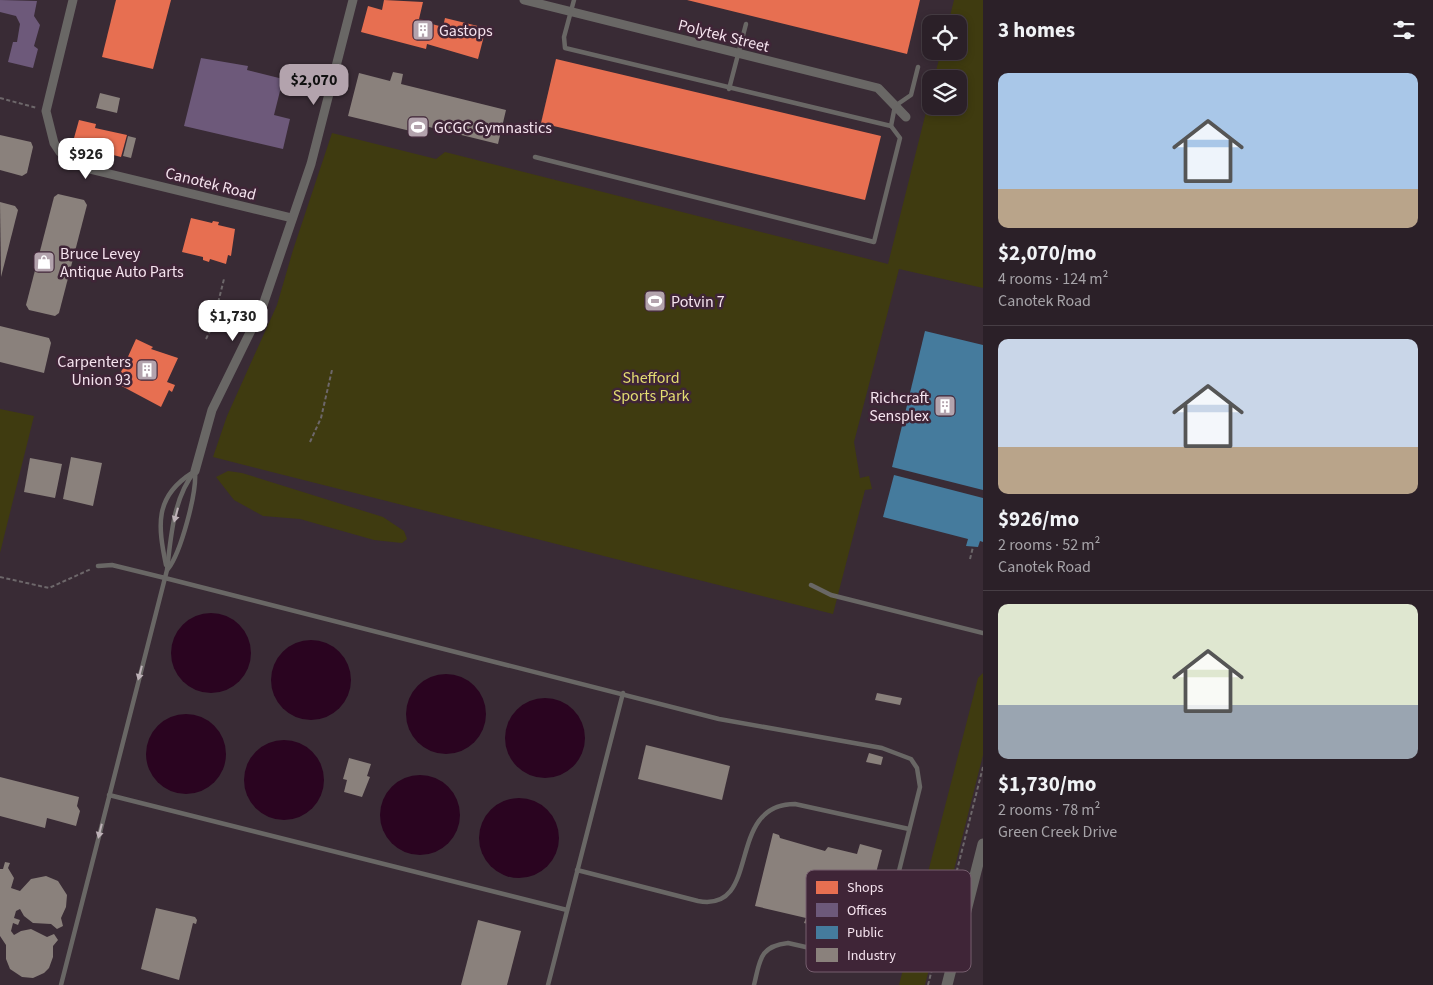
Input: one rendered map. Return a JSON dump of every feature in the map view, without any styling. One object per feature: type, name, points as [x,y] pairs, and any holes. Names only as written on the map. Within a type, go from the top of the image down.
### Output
[{"type":"street","name":"Canotek Road","points":[[73,0],[46,111],[54,143],[60,152],[85,168],[292,218]]},
{"type":"street","points":[[195,471],[212,410],[257,322],[292,218],[310,164],[353,0]]},
{"type":"street","name":"Polytek Street","points":[[524,0],[878,88],[906,117]]},
{"type":"street","points":[[971,891],[983,844]]},
{"type":"street","points":[[947,985],[950,972]]},
{"type":"lane","points":[[535,157],[874,242],[900,138],[891,126],[729,89],[565,48],[564,37],[574,0]]},
{"type":"lane","points":[[729,89],[746,24]]},
{"type":"lane","points":[[891,126],[895,106],[911,94],[918,67]]},
{"type":"lane","points":[[62,985],[168,570],[171,533],[182,493],[186,483],[195,471]]},
{"type":"lane","points":[[168,570],[160,538],[162,508],[177,483],[195,471]]},
{"type":"lane","points":[[168,570],[175,559],[190,511],[196,487],[195,471]]},
{"type":"lane","points":[[98,566],[112,565],[166,578],[719,719],[882,748],[898,753],[911,759],[920,777],[920,787],[899,870]]},
{"type":"lane","points":[[811,585],[831,595],[983,633]]},
{"type":"lane","points":[[548,985],[623,693]]},
{"type":"lane","points":[[109,795],[567,910]]},
{"type":"lane","points":[[577,870],[698,901],[713,902],[723,900],[734,889],[751,831],[761,817],[780,805],[795,804],[909,829]]},
{"type":"lane","points":[[754,985],[762,955],[768,948],[777,944],[788,943],[806,947]]},
{"type":"path","points":[[0,98],[46,111]]},
{"type":"path","points":[[206,339],[212,326],[224,279]]},
{"type":"path","points":[[310,442],[321,418],[332,370]]},
{"type":"path","points":[[970,559],[973,547]]},
{"type":"path","points":[[0,577],[49,588],[98,566]]},
{"type":"path","points":[[957,870],[983,766]]},
{"type":"path","points":[[928,985],[931,972]]},
{"type":"green space","name":"Shefford Sports Park","points":[[954,0],[983,0],[983,288],[899,269],[854,442],[860,478],[869,476],[872,489],[865,490],[833,614],[213,457],[227,416],[277,305],[293,250],[332,133],[436,159],[445,152],[888,264],[925,115],[967,115],[967,70],[936,70],[939,60],[967,60],[967,15],[950,15]]},
{"type":"green space","points":[[0,409],[34,416],[0,553]]},
{"type":"green space","points":[[228,471],[242,473],[383,517],[404,531],[407,539],[402,543],[374,540],[300,519],[263,516],[234,500],[216,477]]},
{"type":"green space","points":[[983,673],[983,755],[954,870],[929,870],[978,678]]},
{"type":"green space","points":[[902,972],[928,972],[925,985],[899,985]]},
{"type":"shaded area","points":[[211,613],[226,616],[239,625],[248,638],[251,653],[248,668],[239,681],[226,690],[211,693],[196,690],[183,681],[174,668],[171,653],[174,638],[183,625],[196,616]]},
{"type":"shaded area","points":[[311,640],[326,643],[339,652],[348,665],[351,680],[348,695],[339,708],[326,717],[311,720],[296,717],[283,708],[274,695],[271,680],[274,665],[283,652],[296,643]]},
{"type":"shaded area","points":[[446,674],[461,677],[474,686],[483,699],[486,714],[483,729],[474,742],[461,751],[446,754],[431,751],[418,742],[409,729],[406,714],[409,699],[418,686],[431,677]]},
{"type":"shaded area","points":[[545,698],[560,701],[573,710],[582,723],[585,738],[582,753],[573,766],[560,775],[545,778],[530,775],[517,766],[508,753],[505,738],[508,723],[517,710],[530,701]]},
{"type":"shaded area","points":[[186,714],[201,717],[214,726],[223,739],[226,754],[223,769],[214,782],[201,791],[186,794],[171,791],[158,782],[149,769],[146,754],[149,739],[158,726],[171,717]]},
{"type":"shaded area","points":[[284,740],[299,743],[312,752],[321,765],[324,780],[321,795],[312,808],[299,817],[284,820],[269,817],[256,808],[247,795],[244,780],[247,765],[256,752],[269,743]]},
{"type":"shaded area","points":[[420,775],[435,778],[448,787],[457,800],[460,815],[457,830],[448,843],[435,852],[420,855],[405,852],[392,843],[383,830],[380,815],[383,800],[392,787],[405,778]]},
{"type":"shaded area","points":[[519,798],[534,801],[547,810],[556,823],[559,838],[556,853],[547,866],[534,875],[519,878],[504,875],[491,866],[482,853],[479,838],[482,823],[491,810],[504,801]]},
{"type":"building: Shops","points":[[116,0],[171,0],[153,69],[102,57]]},
{"type":"building: Shops","name":"Gastops","points":[[384,0],[423,2],[419,19],[433,22],[432,24],[443,27],[445,18],[486,28],[478,59],[427,44],[426,49],[361,32],[368,6],[382,10]]},
{"type":"building: Shops","points":[[687,0],[920,0],[907,54]]},
{"type":"building: Shops","points":[[556,59],[881,136],[865,200],[541,123]]},
{"type":"building: Shops","points":[[79,120],[96,124],[95,128],[127,135],[121,157],[90,149],[90,147],[82,145],[74,138]]},
{"type":"building: Shops","points":[[191,218],[212,223],[213,221],[219,222],[218,225],[235,229],[231,256],[228,255],[226,264],[210,259],[209,262],[203,260],[203,257],[182,252]]},
{"type":"building: Shops","name":"Carpenters Union 93","points":[[136,339],[153,347],[151,349],[178,358],[167,382],[175,385],[172,392],[169,390],[161,407],[116,383]]},
{"type":"building: Offices","points":[[0,0],[37,1],[34,16],[40,25],[34,46],[38,49],[33,68],[8,62],[13,42],[17,42],[20,24],[16,16],[0,12]]},
{"type":"building: Offices","points":[[201,58],[248,66],[247,70],[283,79],[274,115],[290,119],[283,149],[184,126]]},
{"type":"building: Public","name":"Richcraft Sensplex","points":[[925,331],[983,345],[983,490],[892,467]]},
{"type":"building: Public","points":[[894,475],[983,498],[983,542],[980,541],[978,547],[966,546],[968,539],[883,517]]},
{"type":"building: Industry","points":[[393,72],[403,74],[401,84],[506,110],[498,144],[429,127],[424,128],[423,134],[348,116],[359,73],[390,81]]},
{"type":"building: Industry","points":[[100,93],[120,98],[117,113],[96,108]]},
{"type":"building: Industry","points":[[0,135],[31,142],[33,147],[27,173],[22,176],[0,170]]},
{"type":"building: Industry","points":[[128,136],[136,138],[131,158],[123,156]]},
{"type":"building: Industry","points":[[58,194],[84,200],[87,205],[59,313],[55,316],[29,310],[26,305],[54,197]]},
{"type":"building: Industry","points":[[0,202],[15,206],[18,210],[1,277]]},
{"type":"building: Industry","points":[[0,326],[49,338],[51,343],[44,373],[0,362]]},
{"type":"building: Industry","points":[[71,457],[102,463],[93,506],[63,499]]},
{"type":"building: Industry","points":[[30,458],[62,464],[55,498],[24,492]]},
{"type":"building: Industry","points":[[877,693],[902,698],[900,705],[875,700]]},
{"type":"building: Industry","points":[[646,745],[730,766],[722,800],[638,779]]},
{"type":"building: Industry","points":[[869,753],[883,757],[881,765],[866,762]]},
{"type":"building: Industry","points":[[349,758],[371,764],[367,776],[370,777],[362,797],[344,792],[347,780],[343,779]]},
{"type":"building: Industry","points":[[0,777],[79,797],[77,806],[80,811],[76,826],[47,818],[45,828],[0,816]]},
{"type":"building: Industry","points":[[773,833],[779,835],[780,838],[825,851],[828,847],[857,854],[860,844],[882,850],[877,870],[806,870],[806,918],[755,906]]},
{"type":"building: Industry","points":[[5,862],[10,863],[8,868],[14,878],[11,888],[20,891],[31,879],[46,876],[58,881],[67,895],[66,907],[61,918],[63,926],[57,929],[51,924],[33,923],[24,916],[20,909],[16,911],[14,918],[20,920],[18,925],[13,923],[11,931],[14,935],[31,929],[47,937],[54,934],[58,940],[53,946],[53,957],[49,968],[44,973],[33,978],[22,977],[10,969],[6,959],[6,945],[0,936],[0,869],[3,869]]},
{"type":"building: Industry","points":[[156,908],[195,917],[197,920],[196,924],[193,923],[179,980],[141,969]]},
{"type":"building: Industry","points":[[478,920],[521,931],[507,985],[461,985]]},
{"type":"place","name":"Gastops","points":[[423,30]]},
{"type":"place","name":"GCGC Gymnastics","points":[[418,127]]},
{"type":"place","name":"Bruce Levey Antique Auto Parts","points":[[44,262]]},
{"type":"place","name":"Potvin 7","points":[[655,301]]},
{"type":"place","name":"Carpenters Union 93","points":[[147,370]]},
{"type":"place","name":"Richcraft Sensplex","points":[[945,406]]}]
